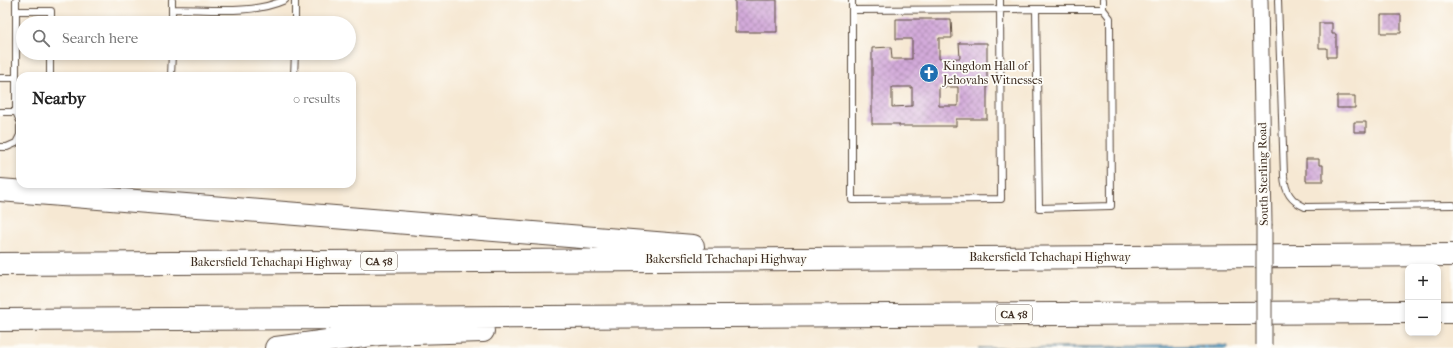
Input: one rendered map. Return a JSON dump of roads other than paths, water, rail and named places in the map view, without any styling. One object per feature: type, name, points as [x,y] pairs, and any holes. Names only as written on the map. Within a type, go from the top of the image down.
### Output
[{"type":"highway","points":[[0,190],[727,249],[759,258]]},
{"type":"highway","name":"Bakersfield Tehachapi Highway","points":[[0,264],[759,258],[1453,255]]},
{"type":"highway","name":"CA 58","points":[[0,320],[1405,312]]},
{"type":"highway","points":[[1441,312],[1453,312]]},
{"type":"highway","points":[[276,348],[378,334],[565,328],[619,316]]},
{"type":"street","name":"South Sterling Road","points":[[1260,0],[1264,224],[1263,346]]},
{"type":"lane","points":[[16,0],[17,16]]},
{"type":"lane","points":[[172,0],[172,16]]},
{"type":"lane","points":[[172,9],[256,9],[270,7],[285,0]]},
{"type":"lane","points":[[295,0],[295,16]]},
{"type":"lane","points":[[852,0],[852,200],[1000,199],[1000,0]]},
{"type":"lane","points":[[1036,8],[1039,208],[1111,206],[1110,18],[1103,8],[1103,0]]},
{"type":"lane","points":[[1278,0],[1284,176],[1288,195],[1296,203],[1305,207],[1453,205]]},
{"type":"lane","points":[[852,10],[1103,8]]},
{"type":"lane","points":[[17,11],[51,11],[51,16]]},
{"type":"lane","points":[[17,72],[18,60]]},
{"type":"lane","points":[[50,60],[50,72]]},
{"type":"lane","points":[[171,72],[172,60]]},
{"type":"lane","points":[[294,72],[295,60]]},
{"type":"lane","points":[[0,78],[16,78],[16,112],[0,112]]},
{"type":"lane","points":[[0,147],[7,147],[16,143]]},
{"type":"water","points":[[1228,346],[1228,348],[978,348]]},
{"type":"place","name":"Kingdom Hall of Jehovahs Witnesses","points":[[929,73]]}]
